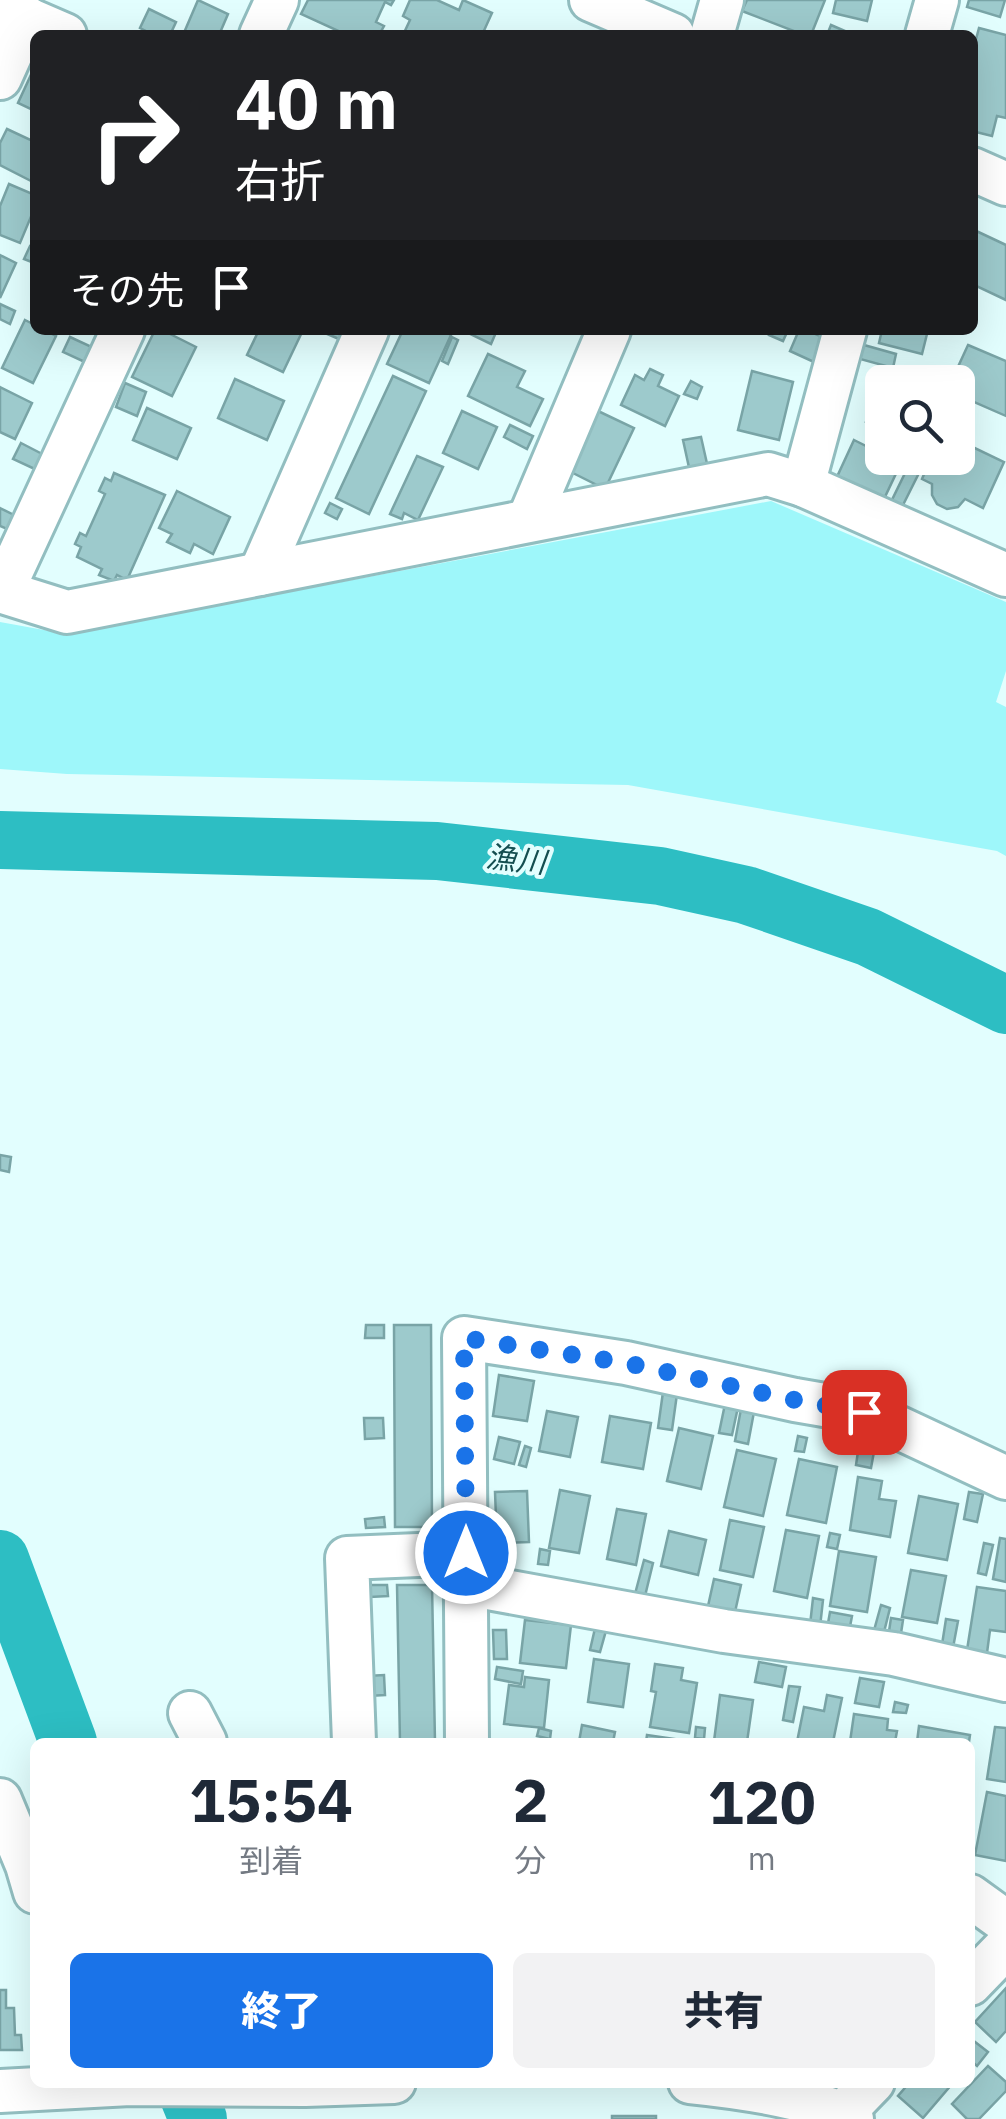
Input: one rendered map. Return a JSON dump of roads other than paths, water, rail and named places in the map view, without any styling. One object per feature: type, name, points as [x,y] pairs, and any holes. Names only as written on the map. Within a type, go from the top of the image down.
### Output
[{"type":"street","points":[[263,30],[277,0]]},
{"type":"street","points":[[591,0],[661,30]]},
{"type":"street","points":[[713,30],[722,0]]},
{"type":"street","points":[[928,30],[937,0]]},
{"type":"street","points":[[0,78],[31,20]]},
{"type":"street","points":[[978,172],[1006,184]]},
{"type":"street","points":[[121,335],[1,591],[67,612],[768,474],[803,485],[1006,575]]},
{"type":"street","points":[[260,574],[366,335]]},
{"type":"street","points":[[529,519],[607,335]]},
{"type":"street","points":[[803,485],[844,335]]},
{"type":"street","points":[[467,1738],[464,1338],[626,1363],[864,1412],[1006,1478]]},
{"type":"street","points":[[354,1738],[347,1558],[466,1568],[724,1631],[894,1654],[1006,1680]]},
{"type":"street","points":[[0,1800],[21,1874]]},
{"type":"street","points":[[975,1900],[1006,1922]]},
{"type":"street","points":[[975,1979],[1006,1947]]},
{"type":"street","points":[[0,2091],[102,2093],[189,2088]]},
{"type":"street","points":[[270,2088],[309,2102],[368,2088]]},
{"type":"street","points":[[690,2088],[691,2119]]},
{"type":"street","points":[[731,2088],[779,2095],[847,2116],[868,2088]]},
{"type":"waterway","name":"漁川","points":[[0,840],[437,851],[660,876],[746,895],[868,937],[1006,1005]]},
{"type":"waterway","points":[[0,1559],[67,1738]]},
{"type":"waterway","points":[[185,2088],[198,2119]]}]
